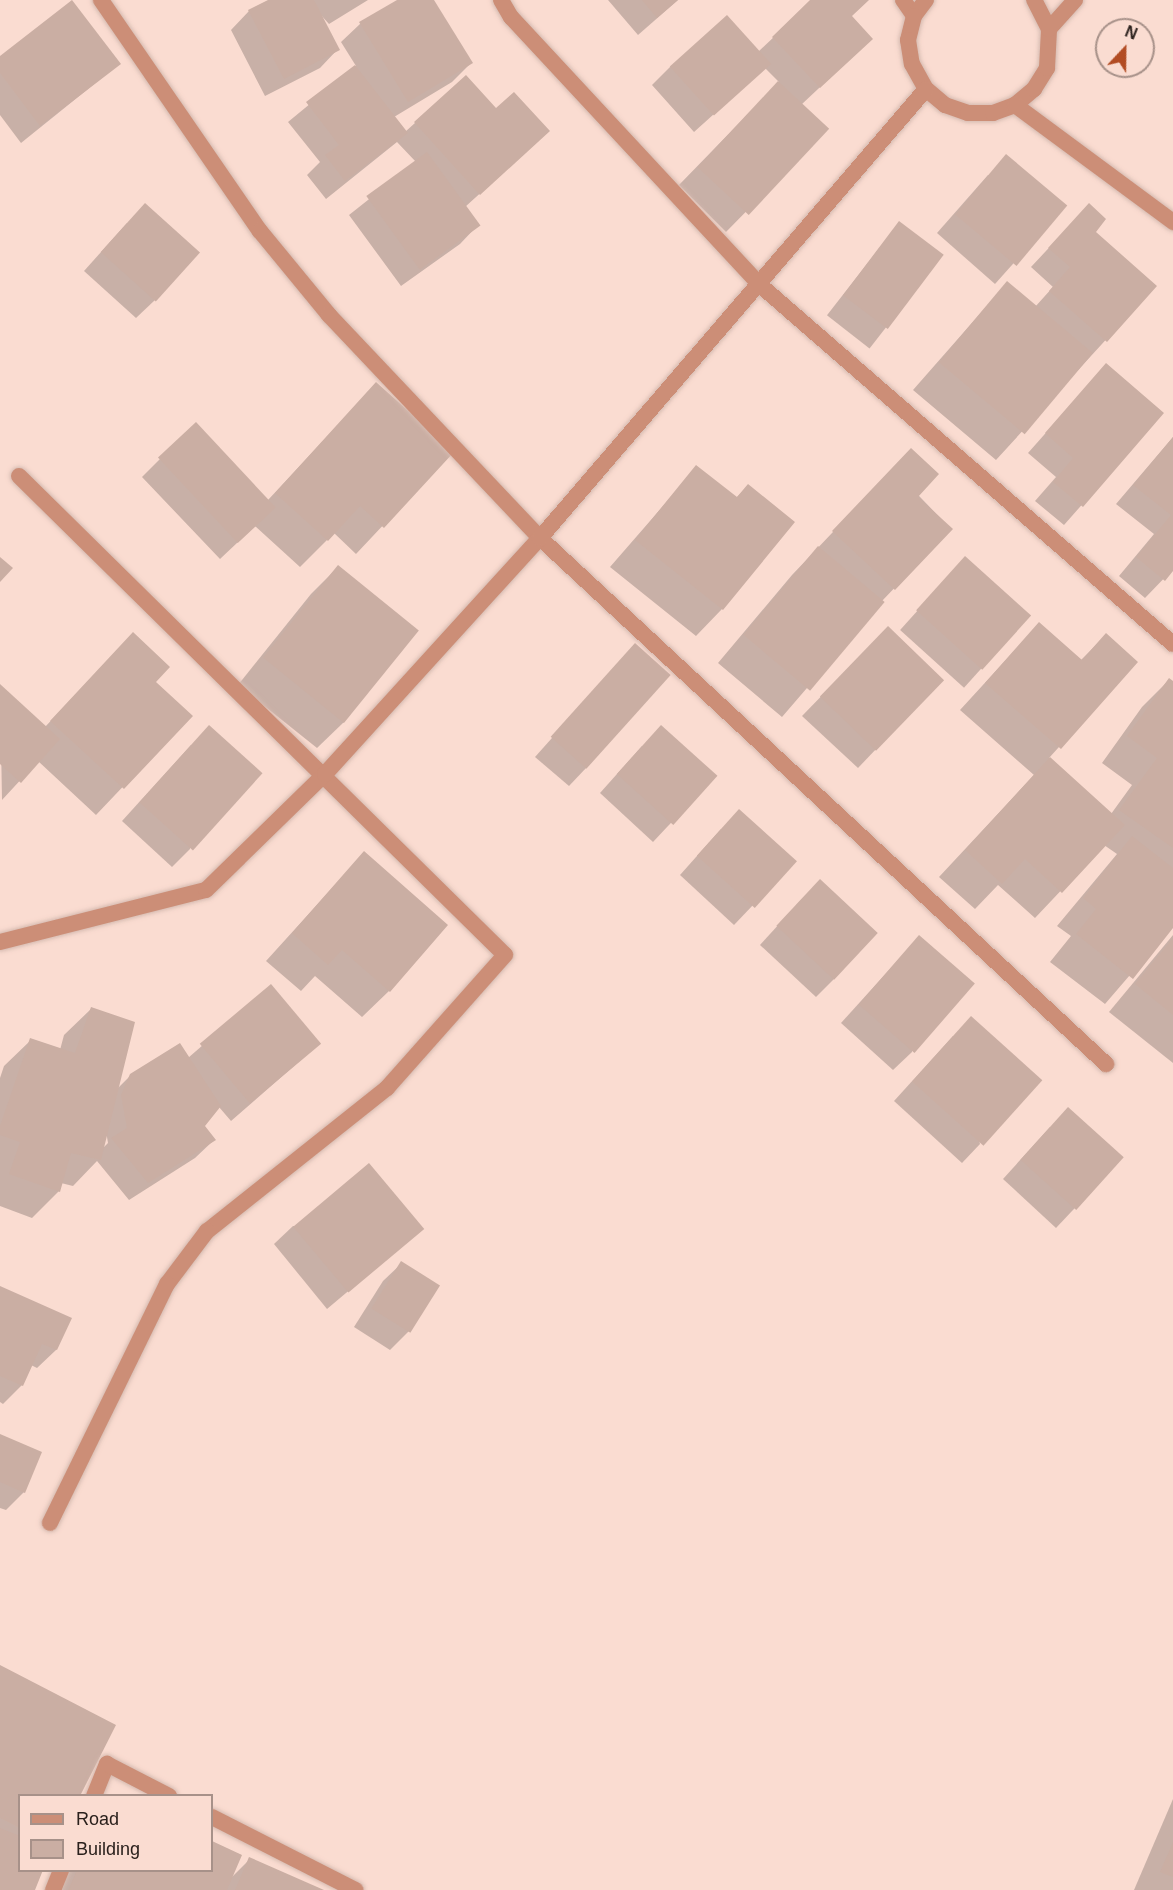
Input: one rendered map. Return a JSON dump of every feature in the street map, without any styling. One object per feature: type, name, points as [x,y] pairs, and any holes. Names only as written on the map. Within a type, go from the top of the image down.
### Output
[{"type":"street","points":[[101,0],[294,274],[540,538],[1106,1064]]},
{"type":"street","points":[[501,0],[511,16],[760,285],[1173,644]]},
{"type":"street","points":[[903,0],[914,16]]},
{"type":"street","points":[[926,0],[914,16],[909,40],[912,64],[926,89],[945,105],[968,113],[993,113],[1015,105],[1034,89],[1047,68],[1049,29],[1034,0]]},
{"type":"street","points":[[1049,29],[1075,0]]},
{"type":"street","points":[[0,942],[206,890],[325,774],[540,538],[760,285],[926,89]]},
{"type":"street","points":[[1015,105],[1173,222]]},
{"type":"street","points":[[19,476],[325,774],[505,955],[387,1088],[207,1231],[166,1284],[50,1523]]},
{"type":"street","points":[[95,1794],[107,1764],[165,1794]]},
{"type":"street","points":[[213,1818],[355,1890]]},
{"type":"street","points":[[53,1890],[61,1872]]},
{"type":"building","points":[[72,0],[121,64],[40,126],[0,73],[0,56]]},
{"type":"building","points":[[268,0],[314,0],[340,50],[284,79],[248,10]]},
{"type":"building","points":[[397,0],[434,0],[473,63],[408,102],[359,22]]},
{"type":"building","points":[[642,0],[678,0],[657,18]]},
{"type":"building","points":[[810,0],[869,0],[852,16],[873,39],[820,88],[772,37]]},
{"type":"building","points":[[727,15],[771,64],[714,116],[670,67]]},
{"type":"building","points":[[355,65],[408,133],[345,181],[325,155],[339,145],[306,102]]},
{"type":"building","points":[[466,75],[496,108],[514,92],[550,131],[480,195],[414,122]]},
{"type":"building","points":[[778,81],[829,129],[749,215],[698,167]]},
{"type":"building","points":[[427,152],[480,226],[420,270],[366,196]]},
{"type":"building","points":[[1006,154],[1067,205],[1017,266],[955,215]]},
{"type":"building","points":[[145,203],[200,253],[156,302],[101,252]]},
{"type":"building","points":[[1089,203],[1106,219],[1096,232],[1157,286],[1107,342],[1049,291],[1070,267],[1048,248]]},
{"type":"building","points":[[899,221],[944,255],[888,329],[843,295]]},
{"type":"building","points":[[1007,281],[1093,353],[1025,434],[939,362]]},
{"type":"building","points":[[1106,363],[1164,413],[1083,507],[1053,482],[1073,458],[1045,433]]},
{"type":"building","points":[[376,382],[454,452],[384,528],[360,506],[328,541],[275,493]]},
{"type":"building","points":[[196,422],[276,508],[238,543],[158,457]]},
{"type":"building","points":[[1173,437],[1173,571],[1165,581],[1136,557],[1171,515],[1133,485]]},
{"type":"building","points":[[911,448],[939,474],[918,497],[953,529],[895,590],[832,531]]},
{"type":"building","points":[[696,465],[737,497],[748,484],[795,522],[723,610],[635,540]]},
{"type":"building","points":[[818,546],[885,602],[810,691],[743,635]]},
{"type":"building","points":[[965,556],[1031,616],[982,670],[916,610]]},
{"type":"building","points":[[0,557],[13,568],[0,582]]},
{"type":"building","points":[[338,565],[419,630],[344,723],[263,657]]},
{"type":"building","points":[[1039,622],[1082,660],[1106,633],[1138,662],[1061,749],[985,683]]},
{"type":"building","points":[[888,626],[944,680],[876,751],[820,696]]},
{"type":"building","points":[[133,632],[170,667],[156,682],[193,716],[124,789],[50,721]]},
{"type":"building","points":[[635,643],[671,675],[586,769],[551,737]]},
{"type":"building","points":[[1169,678],[1173,681],[1173,848],[1119,810],[1157,758],[1127,736]]},
{"type":"building","points":[[0,684],[60,739],[21,783],[0,764]]},
{"type":"building","points":[[209,725],[263,773],[193,850],[139,802]]},
{"type":"building","points":[[661,725],[717,776],[673,825],[617,774]]},
{"type":"building","points":[[1050,757],[1125,825],[1062,893],[1025,859],[1002,884],[965,850]]},
{"type":"building","points":[[739,809],[797,861],[755,908],[697,856]]},
{"type":"building","points":[[1132,836],[1173,868],[1173,928],[1133,979],[1076,934],[1096,909],[1083,898]]},
{"type":"building","points":[[364,851],[448,925],[390,992],[342,950],[328,965],[292,933]]},
{"type":"building","points":[[820,879],[878,933],[834,980],[776,926]]},
{"type":"building","points":[[919,935],[975,984],[914,1053],[859,1004]]},
{"type":"building","points":[[1173,938],[1173,1015],[1135,984]]},
{"type":"building","points":[[271,984],[321,1044],[250,1104],[200,1044]]},
{"type":"building","points":[[91,1007],[135,1022],[101,1160],[71,1153],[60,1192],[9,1174],[20,1142],[0,1135],[0,1126],[30,1038],[75,1053]]},
{"type":"building","points":[[971,1016],[1042,1080],[983,1146],[912,1081]]},
{"type":"building","points":[[180,1043],[221,1106],[205,1126],[216,1140],[148,1183],[111,1138],[127,1128],[121,1095],[130,1074]]},
{"type":"building","points":[[1068,1107],[1124,1157],[1076,1210],[1020,1160]]},
{"type":"building","points":[[369,1163],[424,1229],[348,1293],[293,1227]]},
{"type":"building","points":[[401,1261],[440,1285],[410,1333],[371,1308]]},
{"type":"building","points":[[0,1286],[72,1318],[57,1350],[42,1344],[23,1386],[0,1376]]},
{"type":"building","points":[[0,1434],[42,1452],[25,1493],[0,1482]]},
{"type":"building","points":[[0,1665],[116,1725],[81,1794],[18,1794],[18,1827],[0,1818]]},
{"type":"building","points":[[0,1828],[18,1835],[18,1872],[42,1872],[35,1890],[0,1890]]},
{"type":"building","points":[[213,1841],[242,1855],[227,1890],[68,1890],[76,1872],[213,1872]]},
{"type":"building","points":[[1173,1842],[1173,1877],[1160,1872]]},
{"type":"building","points":[[249,1857],[324,1890],[235,1890]]}]
